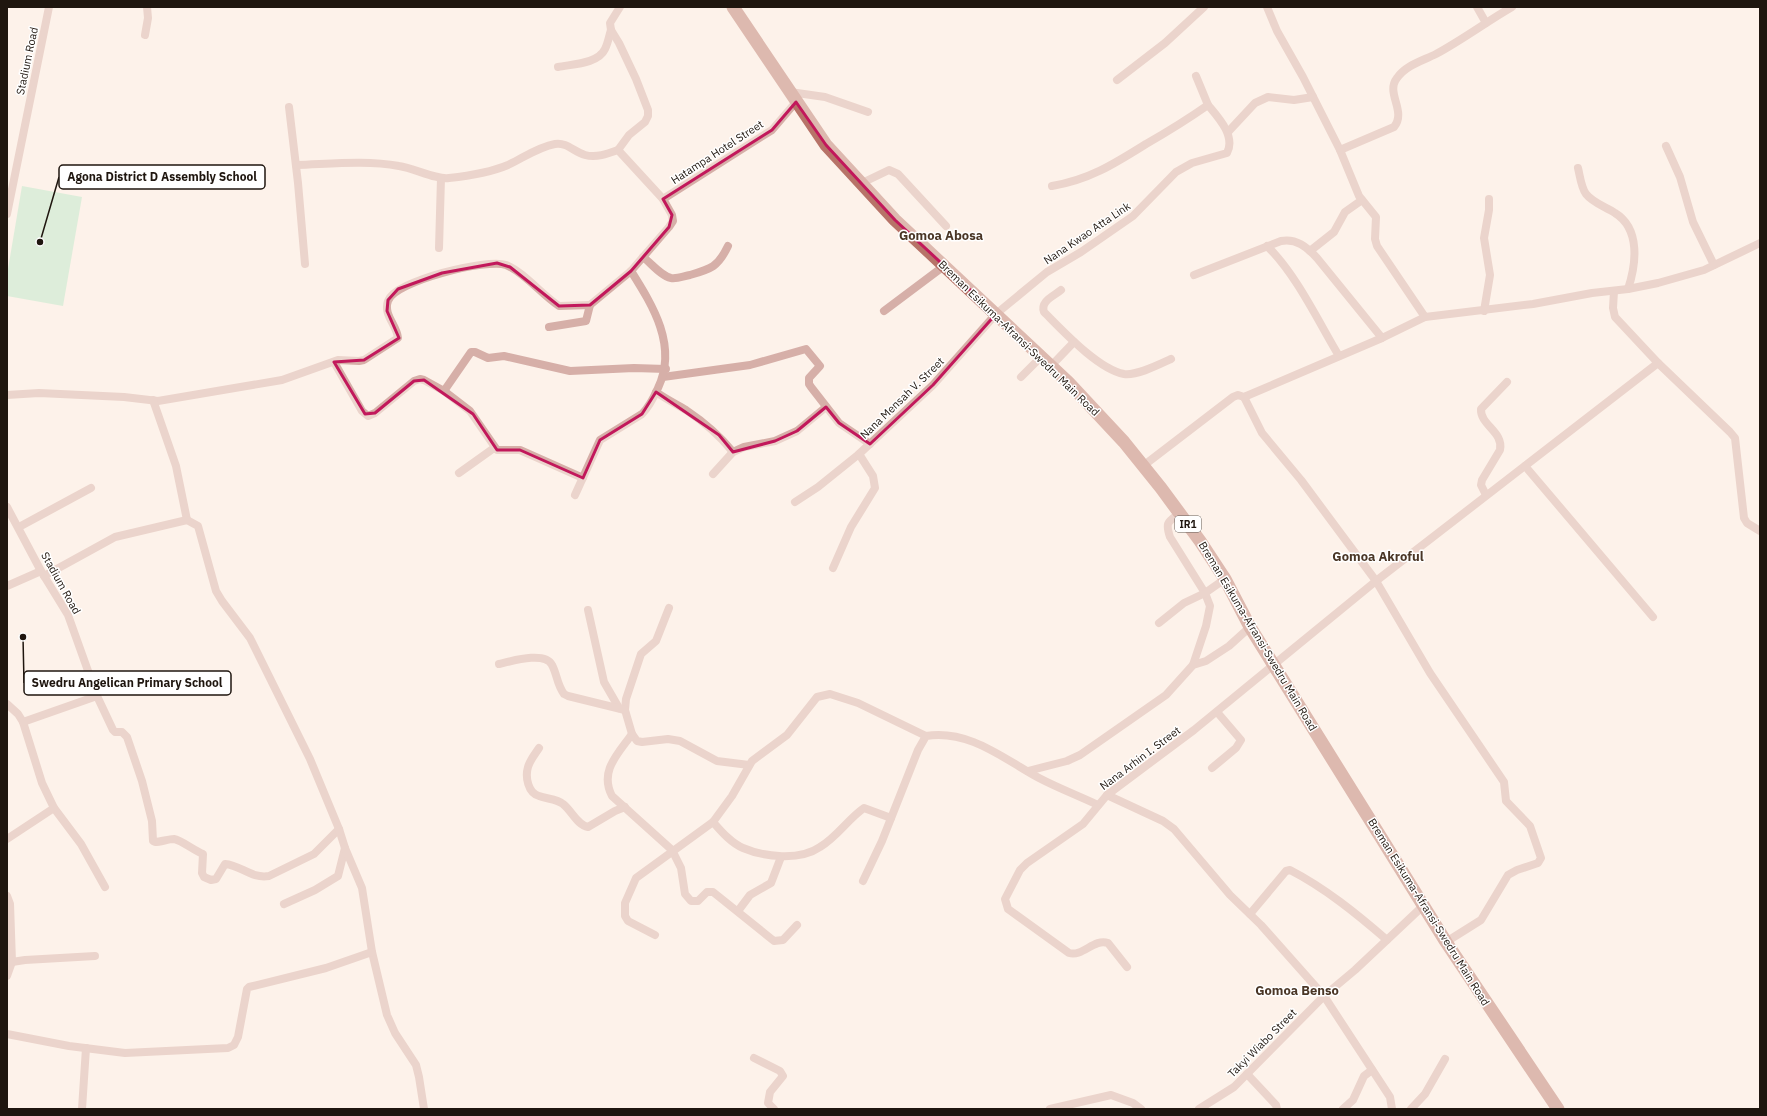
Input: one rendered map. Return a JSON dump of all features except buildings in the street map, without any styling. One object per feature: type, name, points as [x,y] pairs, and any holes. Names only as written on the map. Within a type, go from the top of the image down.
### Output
[{"type":"main road","name":"Breman Esikuma-Afransi-Swedru Main Road","points":[[733,7],[826,145],[895,220],[1051,366],[1109,424],[1180,513],[1225,580],[1250,627],[1423,906],[1558,1109]]},
{"type":"street","name":"Stadium Road","points":[[7,214],[49,7]]},
{"type":"street","points":[[145,35],[148,18],[147,7]]},
{"type":"street","points":[[296,165],[380,163],[421,171],[441,178],[481,173],[506,165],[555,144],[563,144],[584,155],[596,156],[618,150],[629,135],[645,122],[648,116],[648,110],[636,79],[619,43],[611,30],[610,23],[620,7]]},
{"type":"street","points":[[1117,80],[1171,38],[1204,7]]},
{"type":"street","points":[[1267,7],[1277,30],[1340,150],[1357,191],[1362,200],[1376,217],[1375,239],[1377,246],[1425,317]]},
{"type":"street","points":[[1477,7],[1486,22]]},
{"type":"street","points":[[1340,150],[1394,127],[1399,121],[1400,114],[1393,85],[1396,78],[1416,62],[1435,54],[1512,7]]},
{"type":"street","points":[[558,67],[593,60],[600,56],[604,50],[611,30]]},
{"type":"street","points":[[1196,76],[1208,105],[1228,132],[1255,104],[1268,97],[1294,100],[1313,97]]},
{"type":"street","points":[[793,97],[825,97],[868,112]]},
{"type":"street","name":"Hatampa Hotel Street","points":[[663,200],[772,130],[793,97]]},
{"type":"street","points":[[1052,186],[1095,174],[1177,126],[1208,105]]},
{"type":"street","points":[[289,107],[305,264]]},
{"type":"street","name":"Nana Kwao Atta Link","points":[[996,314],[1047,272],[1081,252],[1133,216],[1176,172],[1192,163],[1224,154],[1228,151],[1228,132]]},
{"type":"street","points":[[1666,146],[1680,177],[1693,222],[1714,265]]},
{"type":"street","points":[[7,395],[39,393],[124,397],[153,400],[282,380],[334,362],[343,360],[364,360],[396,340],[397,333],[387,311],[388,300],[398,290],[418,280],[442,273],[497,263],[510,267],[559,306],[590,304],[631,271],[670,227],[673,221],[672,215],[663,200],[618,150]]},
{"type":"street","points":[[1578,168],[1586,194],[1598,204],[1623,218],[1628,226],[1635,263],[1628,289]]},
{"type":"street","points":[[862,183],[889,170],[898,174],[946,226]]},
{"type":"street","points":[[439,248],[441,178]]},
{"type":"street","points":[[1484,310],[1488,294],[1490,275],[1484,238],[1490,210],[1489,199]]},
{"type":"street","points":[[1310,251],[1334,232],[1345,212],[1362,200]]},
{"type":"street","points":[[1194,274],[1267,246],[1288,240],[1298,242],[1310,251],[1382,338]]},
{"type":"street","points":[[1144,466],[1228,400],[1238,396],[1244,397],[1382,338],[1425,317],[1532,304],[1658,283],[1704,270],[1760,243]]},
{"type":"street","points":[[644,257],[662,273],[671,278],[679,277],[709,270],[722,258],[728,246]]},
{"type":"street","points":[[1267,246],[1277,256],[1290,275],[1339,356]]},
{"type":"street","points":[[884,311],[944,266]]},
{"type":"street","points":[[575,495],[600,440],[642,414],[647,409],[666,368],[665,350],[657,316],[631,271]]},
{"type":"street","points":[[1061,290],[1044,303],[1043,310],[1081,349],[1104,364],[1123,374],[1149,369],[1171,359]]},
{"type":"street","points":[[1614,291],[1613,308],[1615,317],[1658,364],[1736,438],[1744,518],[1747,524],[1760,531]]},
{"type":"street","points":[[549,327],[586,321],[590,304]]},
{"type":"street","name":"Nana Mensah V. Street","points":[[833,568],[851,527],[875,488],[873,476],[859,454],[933,385],[996,314]]},
{"type":"street","points":[[1051,366],[1074,342]]},
{"type":"street","points":[[663,377],[750,365],[806,349],[820,366],[809,378],[809,384],[839,423],[870,444]]},
{"type":"street","points":[[444,391],[471,352],[475,352],[488,358],[504,356],[570,371],[666,368]]},
{"type":"street","points":[[1021,376],[1041,357]]},
{"type":"street","points":[[334,362],[362,411],[368,416],[375,413],[416,380],[424,380],[444,391],[474,414],[494,448],[500,450],[520,450],[583,478]]},
{"type":"street","name":"Nana Arhin I. Street","points":[[1127,967],[1108,943],[1104,941],[1075,954],[1069,953],[1008,909],[1005,903],[1023,866],[1083,824],[1107,795],[1217,712],[1376,581],[1486,495],[1570,432],[1603,404],[1641,378],[1658,364]]},
{"type":"street","points":[[1486,495],[1481,485],[1482,480],[1500,450],[1501,444],[1500,438],[1484,418],[1481,409],[1507,382]]},
{"type":"street","points":[[656,392],[673,404],[685,410],[719,435],[733,452]]},
{"type":"street","points":[[1244,397],[1262,433],[1301,480],[1376,581],[1430,673],[1504,782],[1507,803],[1530,826],[1541,858],[1538,863],[1517,870],[1508,875],[1481,920],[1446,942]]},
{"type":"street","points":[[153,400],[176,466],[188,520]]},
{"type":"street","points":[[713,474],[733,452],[744,447],[775,441],[797,431],[826,407]]},
{"type":"street","points":[[459,473],[494,448]]},
{"type":"street","points":[[795,502],[818,487],[859,454]]},
{"type":"street","points":[[1525,466],[1653,617]]},
{"type":"street","points":[[19,528],[91,488]]},
{"type":"street","name":"Stadium Road","points":[[7,507],[43,574],[68,615],[97,696],[115,732],[122,732],[127,737],[142,781],[152,821],[153,841],[175,839],[203,854],[202,873],[204,877],[210,880],[216,879],[225,864],[231,864],[259,877],[269,876],[314,854],[339,829]]},
{"type":"street","points":[[1028,771],[1067,762],[1080,755],[1166,694],[1192,665],[1206,626],[1209,601],[1170,537],[1167,528],[1168,522],[1180,513]]},
{"type":"street","points":[[7,586],[43,574],[115,536],[188,520],[198,526],[216,592],[250,638],[310,759],[362,888],[372,952],[380,989],[389,1021],[418,1072],[424,1109]]},
{"type":"street","points":[[1159,623],[1184,603],[1205,593],[1225,580]]},
{"type":"street","points":[[622,709],[641,654],[656,640],[669,608]]},
{"type":"street","points":[[588,610],[604,682],[622,709],[634,738],[642,742],[668,739],[680,741],[717,761],[749,765]]},
{"type":"street","points":[[1192,665],[1206,661],[1223,650],[1250,627]]},
{"type":"street","points":[[499,664],[522,659],[542,657],[552,665],[564,694],[622,709]]},
{"type":"street","points":[[654,934],[628,920],[624,909],[625,903],[636,878],[672,850],[713,822],[732,796],[749,765],[757,756],[787,735],[812,702],[822,694],[830,694],[858,703],[926,736],[933,735],[967,739],[1098,805]]},
{"type":"street","points":[[23,722],[97,696]]},
{"type":"street","points":[[7,704],[18,714],[23,722],[42,783],[54,808],[81,844],[105,887]]},
{"type":"street","points":[[1212,768],[1236,748],[1241,740],[1217,712]]},
{"type":"street","points":[[632,734],[609,768],[607,774],[608,789],[612,796],[672,850],[681,868],[686,894],[691,901],[698,901],[707,892],[713,892],[774,941],[783,940],[796,925]]},
{"type":"street","points":[[863,881],[891,818],[918,750],[926,736]]},
{"type":"street","points":[[539,748],[527,768],[526,777],[529,787],[537,796],[559,802],[581,824],[588,827],[615,811],[625,807]]},
{"type":"street","points":[[1107,795],[1168,824],[1230,895],[1250,914],[1324,996],[1390,1097],[1392,1109]]},
{"type":"street","points":[[7,838],[54,808]]},
{"type":"street","points":[[713,822],[732,841],[743,848],[771,856],[781,856],[809,852],[821,847],[864,808],[891,818]]},
{"type":"street","points":[[284,904],[315,890],[338,876],[345,848]]},
{"type":"street","points":[[738,911],[750,895],[771,883],[781,856]]},
{"type":"street","points":[[1250,914],[1286,871],[1290,870],[1332,896],[1363,919],[1387,940]]},
{"type":"street","points":[[7,896],[10,904],[12,962],[7,976]]},
{"type":"street","name":"Takyi Wiabo Street","points":[[1199,1109],[1228,1091],[1247,1074],[1324,996],[1423,906]]},
{"type":"street","points":[[7,1034],[124,1053],[228,1048],[234,1045],[238,1036],[247,989],[252,985],[326,968],[372,952]]},
{"type":"street","points":[[12,962],[95,956]]},
{"type":"street","points":[[82,1109],[86,1048]]},
{"type":"street","points":[[754,1058],[780,1071],[784,1076],[768,1096],[768,1103],[774,1109]]},
{"type":"street","points":[[1411,1109],[1426,1094],[1445,1059]]},
{"type":"street","points":[[1343,1109],[1353,1100],[1364,1076],[1372,1070]]},
{"type":"street","points":[[1247,1074],[1276,1105],[1277,1109]]},
{"type":"street","points":[[1050,1109],[1111,1095],[1133,1103],[1140,1109]]},
{"type":"highlighted area","points":[[796,102],[826,145],[895,220],[996,314],[933,385],[870,444],[839,423],[826,407],[797,431],[775,441],[733,452],[719,435],[656,392],[642,414],[600,440],[583,478],[520,450],[497,450],[473,414],[424,380],[414,381],[375,413],[365,414],[334,362],[364,360],[399,338],[387,311],[388,300],[398,289],[442,273],[497,263],[510,267],[559,306],[590,305],[631,271],[669,227],[672,215],[663,199],[772,130]]},
{"type":"green space","points":[[22,186],[82,197],[63,306],[7,296],[7,275]]},
{"type":"place","name":"Agona District D Assembly School","points":[[40,242]]},
{"type":"place","name":"Swedru Angelican Primary School","points":[[23,637]]},
{"type":"district","name":"Gomoa Abosa","points":[[941,235]]},
{"type":"district","name":"Gomoa Akroful","points":[[1378,556]]},
{"type":"district","name":"Gomoa Benso","points":[[1297,990]]}]
